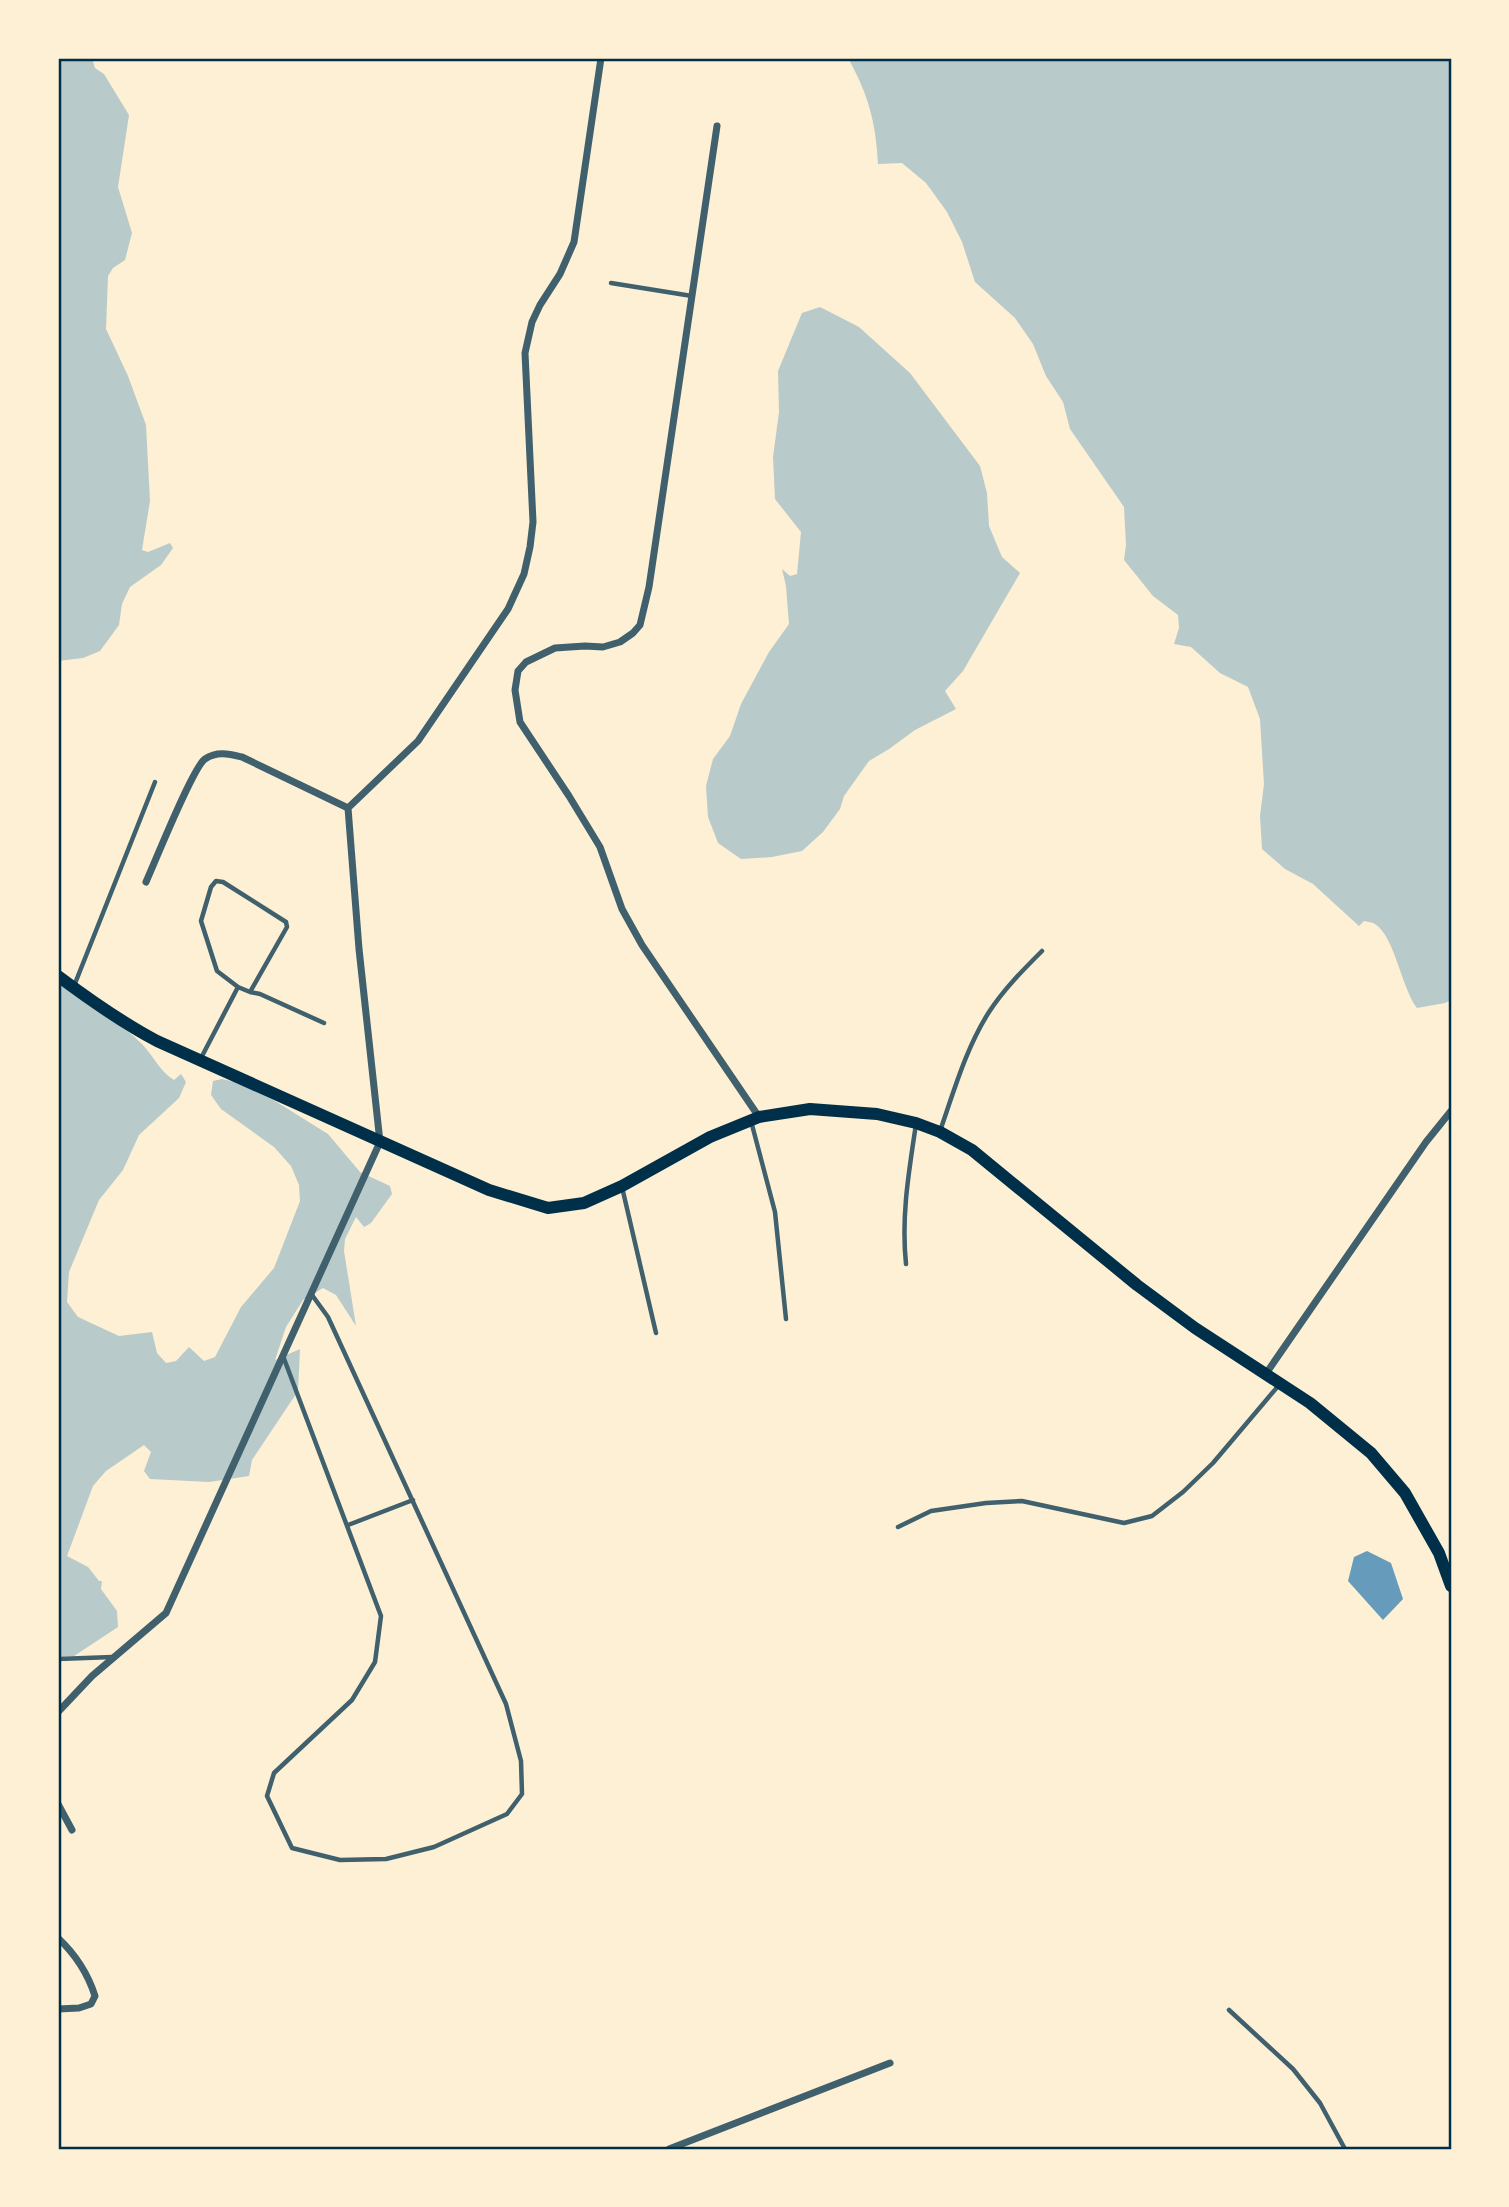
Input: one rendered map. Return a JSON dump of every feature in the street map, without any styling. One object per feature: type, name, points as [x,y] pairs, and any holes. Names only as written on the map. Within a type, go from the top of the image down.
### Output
[{"type":"main road","points":[[58,976],[126,1025],[199,1060],[489,1190],[548,1208],[584,1203],[622,1186],[710,1138],[755,1119],[810,1109],[877,1114],[940,1132],[972,1150],[1137,1285],[1195,1328],[1310,1403],[1371,1452],[1405,1493],[1439,1553],[1451,1587]]},
{"type":"street","points":[[348,808],[418,741],[508,609],[524,573],[533,522],[524,353],[540,304],[561,274],[574,242],[601,58]]},
{"type":"street","points":[[717,126],[649,587],[639,625],[620,642],[603,647],[555,648],[534,657],[518,671],[515,690],[520,722],[600,847],[622,909],[642,945],[755,1119]]},
{"type":"street","points":[[146,882],[202,760],[215,754],[242,757],[348,808]]},
{"type":"street","points":[[58,1712],[92,1676],[166,1613],[380,1142],[359,949],[348,808]]},
{"type":"street","points":[[1265,1375],[1426,1142],[1451,1111]]},
{"type":"street","points":[[58,1804],[72,1830]]},
{"type":"street","points":[[58,1938],[68,1947],[90,1980],[94,1996],[91,2004],[79,2008],[58,2009]]},
{"type":"street","points":[[670,2149],[890,2063]]},
{"type":"lane","points":[[611,283],[692,296]]},
{"type":"lane","points":[[73,988],[155,782]]},
{"type":"lane","points":[[250,992],[287,928],[286,922],[223,882],[216,881],[211,887],[201,921],[217,971],[238,987],[324,1023]]},
{"type":"lane","points":[[940,1132],[964,1062],[989,1013],[1012,981],[1042,951]]},
{"type":"lane","points":[[199,1060],[238,987]]},
{"type":"lane","points":[[755,1119],[775,1212],[786,1319]]},
{"type":"lane","points":[[906,1264],[904,1218],[916,1123]]},
{"type":"lane","points":[[622,1186],[656,1333]]},
{"type":"lane","points":[[283,1356],[381,1616],[375,1661],[352,1700],[274,1773],[267,1796],[292,1848],[340,1860],[386,1859],[434,1847],[507,1814],[522,1794],[521,1761],[506,1704],[328,1317],[311,1294]]},
{"type":"lane","points":[[898,1527],[931,1511],[1022,1500],[1124,1523],[1152,1516],[1183,1492],[1213,1463],[1279,1384]]},
{"type":"lane","points":[[348,1525],[413,1500]]},
{"type":"lane","points":[[58,1659],[114,1657]]},
{"type":"lane","points":[[1228,2010],[1293,2069],[1320,2103],[1345,2149]]},
{"type":"shaded area","points":[[58,58],[92,58],[95,68],[104,74],[129,115],[118,187],[132,233],[125,260],[113,268],[108,276],[106,329],[128,376],[146,425],[150,501],[142,550],[148,552],[170,543],[173,548],[161,565],[130,587],[122,604],[119,625],[100,651],[83,658],[58,661]]},
{"type":"shaded area","points":[[848,58],[1451,58],[1451,1000],[1417,1008],[1382,930],[1370,922],[1364,921],[1359,926],[1313,884],[1285,869],[1262,849],[1260,816],[1264,784],[1260,719],[1248,687],[1220,673],[1191,647],[1174,644],[1179,628],[1178,615],[1153,596],[1124,560],[1124,507],[1070,429],[1063,402],[1046,376],[1033,344],[1015,318],[975,282],[962,242],[947,212],[926,183],[902,163],[878,164],[870,109]]},
{"type":"shaded area","points":[[820,307],[859,327],[910,373],[980,466],[987,493],[989,526],[1002,557],[1020,573],[963,671],[945,691],[956,709],[915,730],[869,761],[823,832],[802,851],[741,859],[718,843],[708,817],[706,786],[713,759],[730,736],[741,704],[769,652],[789,624],[782,569],[790,576],[797,574],[801,532],[775,499],[773,457],[779,412],[778,371],[802,313]]},
{"type":"shaded area","points":[[58,983],[132,1035],[169,1077],[174,1080],[181,1074],[186,1082],[179,1098],[139,1135],[123,1170],[99,1200],[69,1272],[67,1302],[78,1317],[119,1336],[152,1332],[157,1353],[166,1363],[176,1361],[189,1347],[204,1361],[215,1357],[241,1307],[274,1268],[300,1201],[299,1185],[291,1166],[274,1147],[221,1109],[211,1095],[213,1081],[222,1079],[239,1083],[275,1101],[328,1134],[360,1172],[390,1186],[392,1194],[371,1223],[364,1227],[356,1217],[345,1239],[344,1251],[356,1326],[336,1295],[323,1288],[303,1300],[286,1327],[275,1360],[300,1349],[298,1391],[252,1460],[249,1476],[209,1482],[150,1479],[144,1471],[151,1452],[144,1445],[106,1471],[93,1486],[67,1556],[88,1567],[99,1581],[102,1581],[101,1589],[117,1611],[118,1627],[74,1656],[58,1657]]},
{"type":"water","points":[[1367,1551],[1391,1563],[1403,1599],[1383,1620],[1348,1581],[1354,1557]]}]
